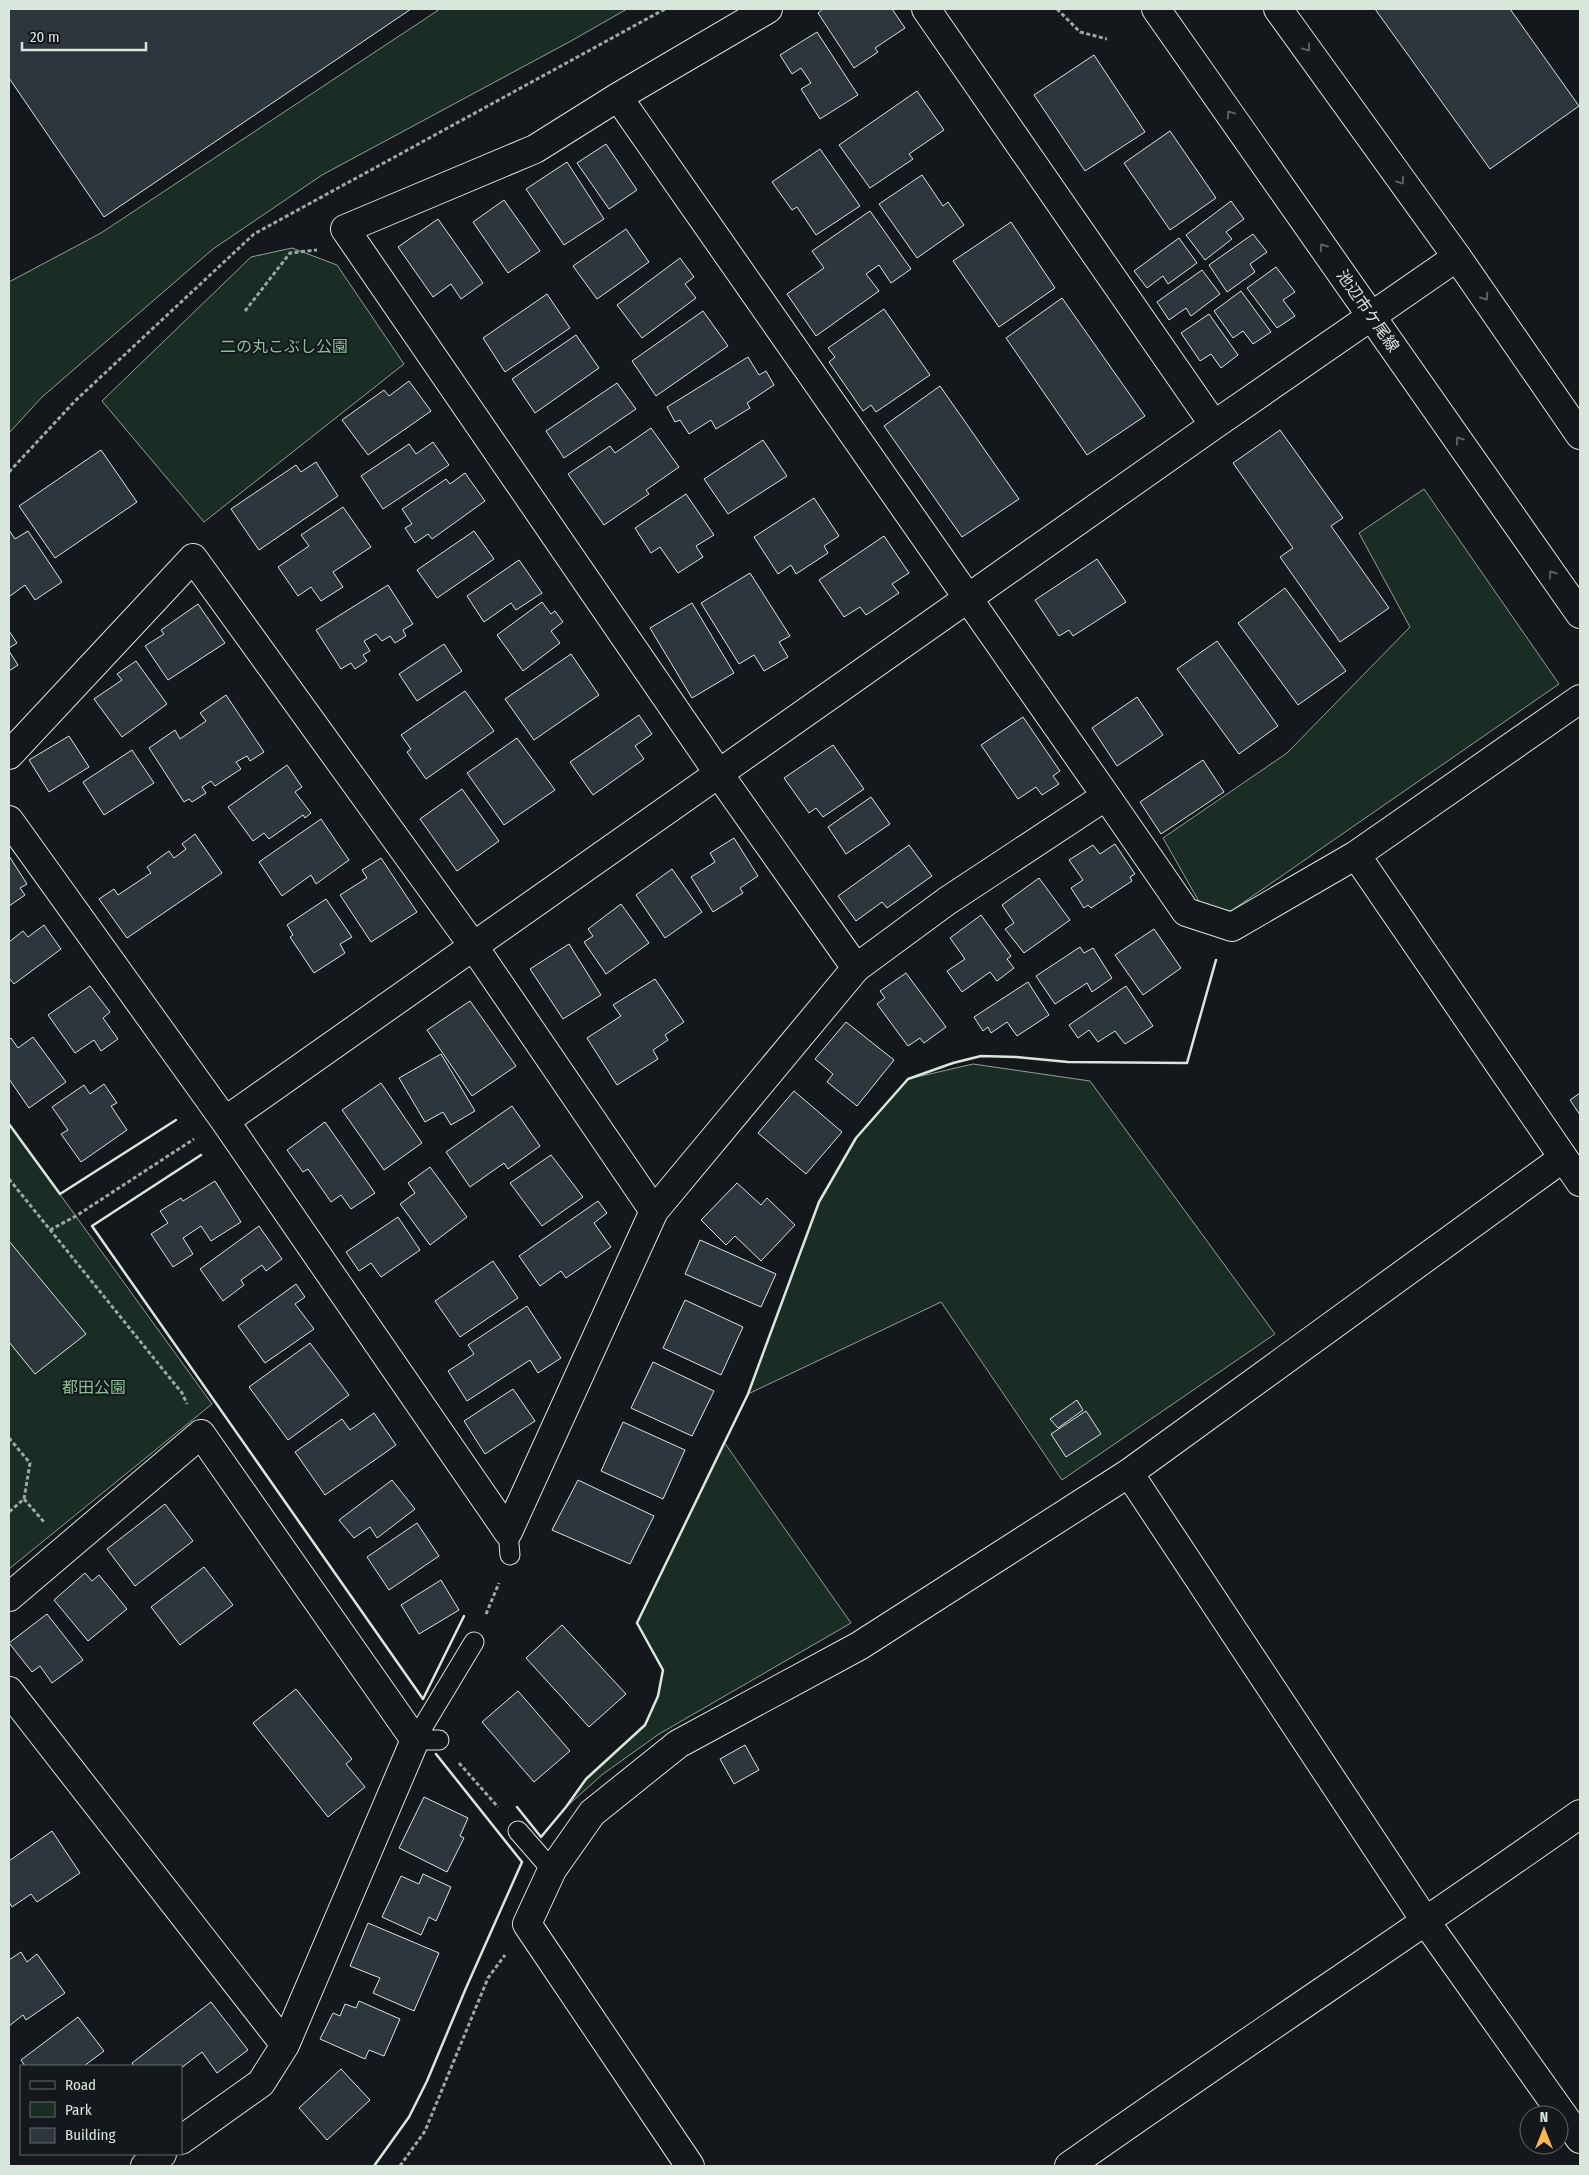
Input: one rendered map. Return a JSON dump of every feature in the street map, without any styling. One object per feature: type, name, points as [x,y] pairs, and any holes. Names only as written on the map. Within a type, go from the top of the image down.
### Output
[{"type":"street","points":[[768,9],[618,97],[535,149],[345,229],[719,774],[856,968]]},
{"type":"street","points":[[926,9],[1214,425]]},
{"type":"street","name":"池辺市ケ尾線","points":[[1156,9],[1580,614]]},
{"type":"street","points":[[1278,9],[1457,257],[1580,435]]},
{"type":"street","points":[[618,97],[1186,912],[1232,927],[1356,855],[1580,699]]},
{"type":"street","points":[[225,1121],[1214,425],[1457,257]]},
{"type":"street","points":[[9,755],[193,558],[474,946],[654,1211]]},
{"type":"street","points":[[509,1543],[654,1211],[856,968],[947,901],[1106,796]]},
{"type":"street","points":[[9,820],[225,1121],[509,1543]]},
{"type":"street","points":[[1356,855],[1580,1182]]},
{"type":"street","points":[[690,2166],[527,1924],[552,1870],[592,1814],[678,1744],[859,1646],[1129,1473],[1563,1158]]},
{"type":"street","points":[[9,1597],[201,1434],[427,1740],[285,2045],[261,2083],[182,2139]]},
{"type":"street","points":[[1129,1473],[1426,1922],[1580,2139]]},
{"type":"street","points":[[9,1691],[285,2045]]},
{"type":"street","points":[[1069,2166],[1206,2069],[1426,1922],[1580,1814]]},
{"type":"street","points":[[145,2166],[161,2155]]},
{"type":"lane","points":[[427,1740],[474,1642]]},
{"type":"lane","points":[[518,1831],[552,1870]]},
{"type":"path","points":[[9,472],[75,401],[254,234],[665,9]]},
{"type":"path","points":[[1056,9],[1080,32],[1107,38]]},
{"type":"path","points":[[245,311],[290,253],[316,251]]},
{"type":"path","points":[[50,1230],[76,1216],[199,1137]]},
{"type":"path","points":[[9,1179],[182,1393],[201,1434]]},
{"type":"path","points":[[9,1438],[30,1463],[24,1499],[9,1512]]},
{"type":"path","points":[[474,1642],[509,1543]]},
{"type":"path","points":[[427,1740],[518,1831]]},
{"type":"path","points":[[400,2166],[426,2131],[488,1978],[527,1924]]},
{"type":"green space","points":[[440,9],[627,9],[322,175],[213,249],[42,397],[9,433],[9,282],[101,233]]},
{"type":"green space","name":"二の丸こぶし公園","points":[[292,248],[337,265],[404,364],[204,522],[102,401],[251,257]]},
{"type":"green space","points":[[1424,489],[1559,684],[1231,911],[1201,905],[1163,838],[1287,753],[1410,627],[1359,533]]},
{"type":"green space","points":[[973,1064],[1090,1081],[1275,1334],[1062,1480],[941,1302],[748,1394],[819,1202],[856,1138],[908,1079]]},
{"type":"green space","name":"都田公園","points":[[9,1124],[212,1404],[9,1569]]},
{"type":"green space","points":[[724,1442],[851,1623],[659,1734],[603,1774],[566,1807],[586,1779],[645,1725],[658,1697],[663,1670],[637,1623]]},
{"type":"building","points":[[9,9],[411,9],[104,217],[9,78]]},
{"type":"building","points":[[823,9],[892,9],[905,28],[875,48],[878,52],[854,68],[818,13]]},
{"type":"building","points":[[1375,9],[1510,9],[1579,106],[1490,169]]},
{"type":"building","points":[[817,32],[858,95],[820,119],[801,89],[811,83],[801,68],[792,74],[780,55]]},
{"type":"building","points":[[1094,55],[1145,132],[1085,171],[1034,95]]},
{"type":"building","points":[[917,91],[944,130],[909,154],[913,159],[870,188],[839,145]]},
{"type":"building","points":[[1170,131],[1216,198],[1170,230],[1124,163]]},
{"type":"building","points":[[606,144],[637,190],[609,209],[577,163]]},
{"type":"building","points":[[820,149],[860,206],[816,235],[797,207],[792,210],[772,182]]},
{"type":"building","points":[[567,162],[604,219],[564,245],[526,189]]},
{"type":"building","points":[[922,175],[943,206],[948,202],[964,225],[917,258],[879,204]]},
{"type":"building","points":[[504,200],[540,251],[508,273],[473,222]]},
{"type":"building","points":[[1231,201],[1244,219],[1226,232],[1232,239],[1205,260],[1186,235]]},
{"type":"building","points":[[870,211],[911,269],[891,283],[879,265],[866,274],[879,291],[816,336],[787,294],[824,268],[812,251]]},
{"type":"building","points":[[438,219],[483,283],[461,299],[451,284],[433,297],[398,247]]},
{"type":"building","points":[[1011,222],[1055,288],[999,327],[953,261]]},
{"type":"building","points":[[626,229],[649,262],[597,299],[573,266]]},
{"type":"building","points":[[1253,234],[1267,252],[1250,264],[1255,272],[1227,292],[1209,265]]},
{"type":"building","points":[[1179,238],[1197,263],[1168,284],[1163,276],[1147,288],[1134,271]]},
{"type":"building","points":[[680,258],[694,277],[685,284],[696,298],[642,338],[617,305]]},
{"type":"building","points":[[1276,267],[1295,292],[1283,300],[1295,316],[1277,328],[1247,288]]},
{"type":"building","points":[[1202,270],[1220,294],[1191,316],[1186,308],[1169,320],[1157,302]]},
{"type":"building","points":[[1241,291],[1271,332],[1253,344],[1243,331],[1233,338],[1214,311]]},
{"type":"building","points":[[547,294],[570,328],[505,372],[483,338]]},
{"type":"building","points":[[1062,298],[1145,416],[1087,455],[1006,338]]},
{"type":"building","points":[[884,309],[930,375],[876,412],[871,405],[863,411],[829,362],[835,357],[828,348]]},
{"type":"building","points":[[703,311],[728,346],[656,396],[632,361]]},
{"type":"building","points":[[1209,314],[1238,355],[1221,368],[1211,354],[1200,361],[1181,333]]},
{"type":"building","points":[[576,335],[599,368],[535,413],[512,379]]},
{"type":"building","points":[[748,357],[759,375],[766,371],[774,385],[747,403],[750,408],[716,429],[711,420],[689,434],[680,420],[675,422],[667,407]]},
{"type":"building","points":[[409,381],[431,411],[368,455],[342,420],[384,390],[389,396]]},
{"type":"building","points":[[617,383],[636,409],[564,458],[546,431]]},
{"type":"building","points":[[940,386],[1019,499],[962,537],[884,426]]},
{"type":"building","points":[[651,428],[679,467],[646,490],[649,494],[604,525],[568,474],[610,446],[615,453]]},
{"type":"building","points":[[1280,430],[1343,518],[1331,526],[1389,608],[1340,642],[1280,557],[1293,548],[1233,463]]},
{"type":"building","points":[[763,440],[787,476],[728,514],[704,479]]},
{"type":"building","points":[[433,442],[449,465],[383,509],[361,476],[409,444],[416,454]]},
{"type":"building","points":[[101,450],[137,502],[55,558],[19,506]]},
{"type":"building","points":[[316,462],[338,496],[259,550],[231,509],[296,465],[301,472]]},
{"type":"building","points":[[465,473],[485,501],[432,539],[428,534],[415,543],[405,528],[412,524],[402,509],[446,479],[450,484]]},
{"type":"building","points":[[686,494],[714,535],[696,546],[703,557],[678,573],[660,547],[651,553],[635,528]]},
{"type":"building","points":[[814,498],[839,536],[824,546],[828,553],[796,574],[791,565],[778,574],[754,537]]},
{"type":"building","points":[[343,507],[371,547],[333,572],[343,587],[321,601],[311,587],[298,596],[278,567],[309,546],[301,535]]},
{"type":"building","points":[[9,530],[15,539],[28,531],[62,582],[35,600],[25,585],[10,596],[9,594]]},
{"type":"building","points":[[474,531],[494,559],[437,598],[417,570]]},
{"type":"building","points":[[884,536],[909,573],[892,584],[899,593],[866,615],[860,607],[844,617],[819,580]]},
{"type":"building","points":[[1097,559],[1126,602],[1073,636],[1069,630],[1059,636],[1035,600]]},
{"type":"building","points":[[519,560],[542,593],[516,610],[511,603],[484,622],[467,596]]},
{"type":"building","points":[[750,573],[790,636],[779,642],[788,657],[764,671],[754,655],[739,664],[701,603]]},
{"type":"building","points":[[388,585],[413,624],[403,630],[406,636],[395,643],[390,636],[382,641],[376,634],[364,641],[370,651],[363,655],[367,661],[355,669],[351,663],[341,669],[316,630]]},
{"type":"building","points":[[1285,588],[1346,671],[1298,705],[1238,623]]},
{"type":"building","points":[[542,602],[551,614],[555,611],[563,622],[551,631],[560,643],[523,671],[497,635]]},
{"type":"building","points":[[692,603],[734,673],[692,698],[650,628]]},
{"type":"building","points":[[198,604],[225,643],[168,680],[145,646],[164,634],[161,630]]},
{"type":"building","points":[[9,631],[17,643],[9,648]]},
{"type":"building","points":[[1217,641],[1278,726],[1239,754],[1177,669]]},
{"type":"building","points":[[444,644],[462,671],[417,701],[399,674]]},
{"type":"building","points":[[9,651],[18,665],[9,671]]},
{"type":"building","points":[[571,654],[599,695],[534,740],[505,699]]},
{"type":"building","points":[[136,661],[167,704],[122,737],[94,699],[122,680],[117,674]]},
{"type":"building","points":[[465,691],[494,731],[426,779],[407,752],[411,749],[401,735]]},
{"type":"building","points":[[226,695],[264,752],[250,761],[247,756],[236,762],[241,769],[215,786],[211,781],[202,787],[206,793],[192,802],[189,799],[184,802],[149,748],[175,730],[180,739],[206,721],[200,713]]},
{"type":"building","points":[[1137,697],[1163,735],[1117,766],[1092,728]]},
{"type":"building","points":[[639,715],[652,734],[635,746],[644,759],[593,795],[570,762]]},
{"type":"building","points":[[1023,717],[1060,771],[1053,776],[1059,784],[1042,795],[1036,787],[1018,799],[981,745]]},
{"type":"building","points":[[69,736],[89,767],[49,792],[29,760]]},
{"type":"building","points":[[517,738],[555,790],[504,825],[467,773]]},
{"type":"building","points":[[833,745],[864,789],[823,817],[816,808],[809,813],[784,778]]},
{"type":"building","points":[[132,750],[154,783],[104,815],[83,782]]},
{"type":"building","points":[[1203,760],[1224,792],[1161,834],[1140,802]]},
{"type":"building","points":[[287,765],[302,787],[295,792],[311,813],[305,818],[303,815],[269,839],[264,833],[253,841],[228,807]]},
{"type":"building","points":[[462,789],[499,841],[457,871],[420,819]]},
{"type":"building","points":[[871,797],[890,824],[846,854],[828,827]]},
{"type":"building","points":[[321,819],[349,860],[316,884],[311,875],[282,896],[259,862]]},
{"type":"building","points":[[195,834],[222,873],[127,938],[99,899],[114,889],[118,895],[151,873],[147,867],[169,851],[174,858],[186,849],[182,844]]},
{"type":"building","points":[[734,838],[758,876],[740,888],[743,893],[713,912],[691,877],[715,862],[710,853]]},
{"type":"building","points":[[1115,844],[1135,874],[1130,877],[1132,881],[1091,908],[1088,905],[1084,908],[1071,888],[1083,880],[1069,860],[1093,845],[1100,854]]},
{"type":"building","points":[[909,845],[932,876],[887,908],[882,902],[856,921],[838,896]]},
{"type":"building","points":[[9,856],[27,884],[20,888],[25,895],[9,906]]},
{"type":"building","points":[[381,858],[417,912],[371,942],[340,895],[367,878],[362,870]]},
{"type":"building","points":[[672,869],[702,912],[665,938],[636,895]]},
{"type":"building","points":[[1039,878],[1070,920],[1024,953],[1005,929],[1014,923],[1002,905]]},
{"type":"building","points":[[326,899],[352,937],[340,944],[345,953],[314,973],[290,937],[293,935],[287,925]]},
{"type":"building","points":[[621,904],[649,943],[606,974],[584,942],[593,936],[588,929]]},
{"type":"building","points":[[981,915],[1011,956],[1007,959],[1014,968],[997,981],[990,972],[962,992],[947,971],[965,959],[950,938]]},
{"type":"building","points":[[44,925],[61,949],[14,984],[9,978],[9,942],[23,931],[28,937]]},
{"type":"building","points":[[1154,929],[1181,968],[1143,995],[1115,955]]},
{"type":"building","points":[[569,944],[601,995],[563,1019],[530,969]]},
{"type":"building","points":[[1080,947],[1084,953],[1093,948],[1112,978],[1092,992],[1087,983],[1055,1004],[1036,976]]},
{"type":"building","points":[[906,973],[946,1027],[924,1043],[920,1038],[908,1046],[877,1004],[885,998],[880,991]]},
{"type":"building","points":[[655,979],[684,1022],[665,1035],[668,1040],[653,1050],[658,1059],[617,1085],[587,1038],[621,1016],[613,1005]]},
{"type":"building","points":[[1028,982],[1049,1015],[1017,1036],[1007,1022],[991,1033],[988,1027],[983,1031],[974,1017]]},
{"type":"building","points":[[90,986],[110,1012],[103,1018],[118,1039],[101,1051],[94,1040],[75,1053],[48,1015]]},
{"type":"building","points":[[1126,986],[1153,1026],[1125,1044],[1115,1031],[1098,1042],[1089,1030],[1078,1038],[1069,1025]]},
{"type":"building","points":[[470,1001],[516,1066],[472,1096],[427,1030]]},
{"type":"building","points":[[846,1022],[894,1060],[857,1106],[827,1082],[833,1074],[815,1059]]},
{"type":"building","points":[[33,1037],[66,1082],[29,1108],[9,1079],[9,1040],[11,1038],[18,1048]]},
{"type":"building","points":[[441,1054],[475,1111],[451,1125],[443,1112],[425,1122],[399,1078]]},
{"type":"building","points":[[381,1083],[422,1143],[384,1170],[342,1110]]},
{"type":"building","points":[[104,1084],[117,1103],[111,1106],[127,1130],[81,1162],[61,1134],[68,1130],[52,1107],[84,1085],[90,1094]]},
{"type":"building","points":[[794,1091],[842,1132],[806,1174],[758,1133]]},
{"type":"building","points":[[1580,1093],[1580,1115],[1570,1100]]},
{"type":"building","points":[[512,1106],[540,1146],[508,1169],[504,1163],[470,1187],[446,1152]]},
{"type":"building","points":[[325,1122],[375,1193],[351,1209],[341,1195],[331,1202],[308,1169],[303,1172],[287,1150]]},
{"type":"building","points":[[551,1155],[583,1197],[542,1226],[510,1183]]},
{"type":"building","points":[[430,1167],[467,1217],[430,1245],[400,1204],[415,1193],[408,1183]]},
{"type":"building","points":[[215,1181],[241,1222],[211,1241],[201,1226],[183,1238],[193,1254],[173,1267],[151,1234],[168,1223],[160,1211],[181,1198],[183,1201]]},
{"type":"building","points":[[737,1183],[761,1205],[767,1198],[795,1225],[761,1261],[735,1236],[726,1245],[701,1220]]},
{"type":"building","points":[[598,1201],[607,1213],[594,1223],[611,1247],[566,1278],[561,1271],[540,1286],[519,1256]]},
{"type":"building","points":[[398,1217],[420,1250],[381,1277],[371,1263],[359,1271],[346,1252]]},
{"type":"building","points":[[259,1226],[282,1259],[266,1271],[262,1265],[241,1280],[244,1285],[223,1301],[200,1269]]},
{"type":"building","points":[[700,1240],[776,1274],[761,1307],[685,1274]]},
{"type":"building","points":[[9,1241],[86,1334],[35,1374],[9,1342]]},
{"type":"building","points":[[493,1261],[518,1298],[460,1337],[435,1301]]},
{"type":"building","points":[[296,1284],[305,1297],[295,1304],[314,1329],[265,1363],[238,1326]]},
{"type":"building","points":[[685,1300],[743,1327],[721,1375],[663,1348]]},
{"type":"building","points":[[527,1306],[561,1358],[538,1373],[530,1360],[467,1401],[448,1371],[474,1354],[468,1345]]},
{"type":"building","points":[[310,1343],[349,1395],[288,1440],[249,1387]]},
{"type":"building","points":[[653,1362],[714,1391],[692,1436],[631,1408]]},
{"type":"building","points":[[513,1389],[535,1421],[485,1454],[464,1421]]},
{"type":"building","points":[[1077,1400],[1083,1410],[1058,1428],[1050,1419]]},
{"type":"building","points":[[1086,1411],[1101,1434],[1066,1457],[1051,1434]]},
{"type":"building","points":[[374,1413],[396,1445],[325,1495],[295,1452],[342,1419],[350,1430]]},
{"type":"building","points":[[623,1422],[685,1450],[663,1499],[601,1471]]},
{"type":"building","points":[[392,1480],[415,1509],[377,1538],[370,1527],[354,1538],[339,1520]]},
{"type":"building","points":[[578,1480],[654,1516],[630,1564],[552,1530]]},
{"type":"building","points":[[165,1504],[193,1541],[135,1586],[107,1549]]},
{"type":"building","points":[[417,1523],[439,1556],[389,1590],[367,1557]]},
{"type":"building","points":[[204,1567],[233,1605],[180,1645],[151,1607]]},
{"type":"building","points":[[85,1573],[92,1581],[99,1575],[127,1609],[88,1641],[54,1600]]},
{"type":"building","points":[[441,1580],[459,1610],[419,1634],[401,1605]]},
{"type":"building","points":[[47,1614],[83,1660],[52,1683],[40,1666],[32,1672],[9,1643]]},
{"type":"building","points":[[562,1625],[626,1694],[589,1727],[526,1658]]},
{"type":"building","points":[[296,1689],[352,1759],[346,1764],[365,1787],[328,1817],[253,1723]]},
{"type":"building","points":[[518,1691],[570,1751],[534,1782],[482,1722]]},
{"type":"building","points":[[745,1745],[759,1770],[734,1784],[720,1759]]},
{"type":"building","points":[[424,1797],[468,1818],[460,1836],[464,1838],[447,1872],[399,1848]]},
{"type":"building","points":[[52,1831],[80,1873],[37,1902],[31,1894],[12,1907],[9,1902],[9,1861]]},
{"type":"building","points":[[423,1874],[451,1887],[436,1921],[429,1917],[421,1935],[382,1917],[401,1876],[419,1884]]},
{"type":"building","points":[[368,1923],[439,1953],[414,2011],[373,1993],[380,1978],[350,1966]]},
{"type":"building","points":[[21,1952],[27,1962],[37,1954],[65,1993],[26,2020],[23,2015],[9,2026],[9,1960]]},
{"type":"building","points":[[359,2001],[400,2019],[384,2056],[369,2050],[365,2059],[320,2039],[333,2013],[340,2016],[345,2004],[356,2008]]},
{"type":"building","points":[[211,2002],[248,2050],[217,2073],[202,2052],[182,2067],[182,2065],[133,2065],[132,2063]]},
{"type":"building","points":[[78,2017],[104,2051],[85,2065],[24,2065],[21,2060]]},
{"type":"building","points":[[341,2069],[370,2100],[327,2140],[299,2108]]},
{"type":"wall","points":[[517,1807],[541,1837],[586,1779],[645,1725],[658,1696],[663,1670],[637,1623],[748,1394],[819,1202],[856,1138],[908,1079],[953,1063],[981,1056],[1068,1062],[1187,1063],[1216,960]]},
{"type":"wall","points":[[9,1124],[60,1194],[176,1120]]},
{"type":"wall","points":[[201,1155],[92,1226],[423,1699],[464,1616]]},
{"type":"wall","points":[[374,2166],[409,2117],[427,2081],[522,1862],[436,1754]]}]
